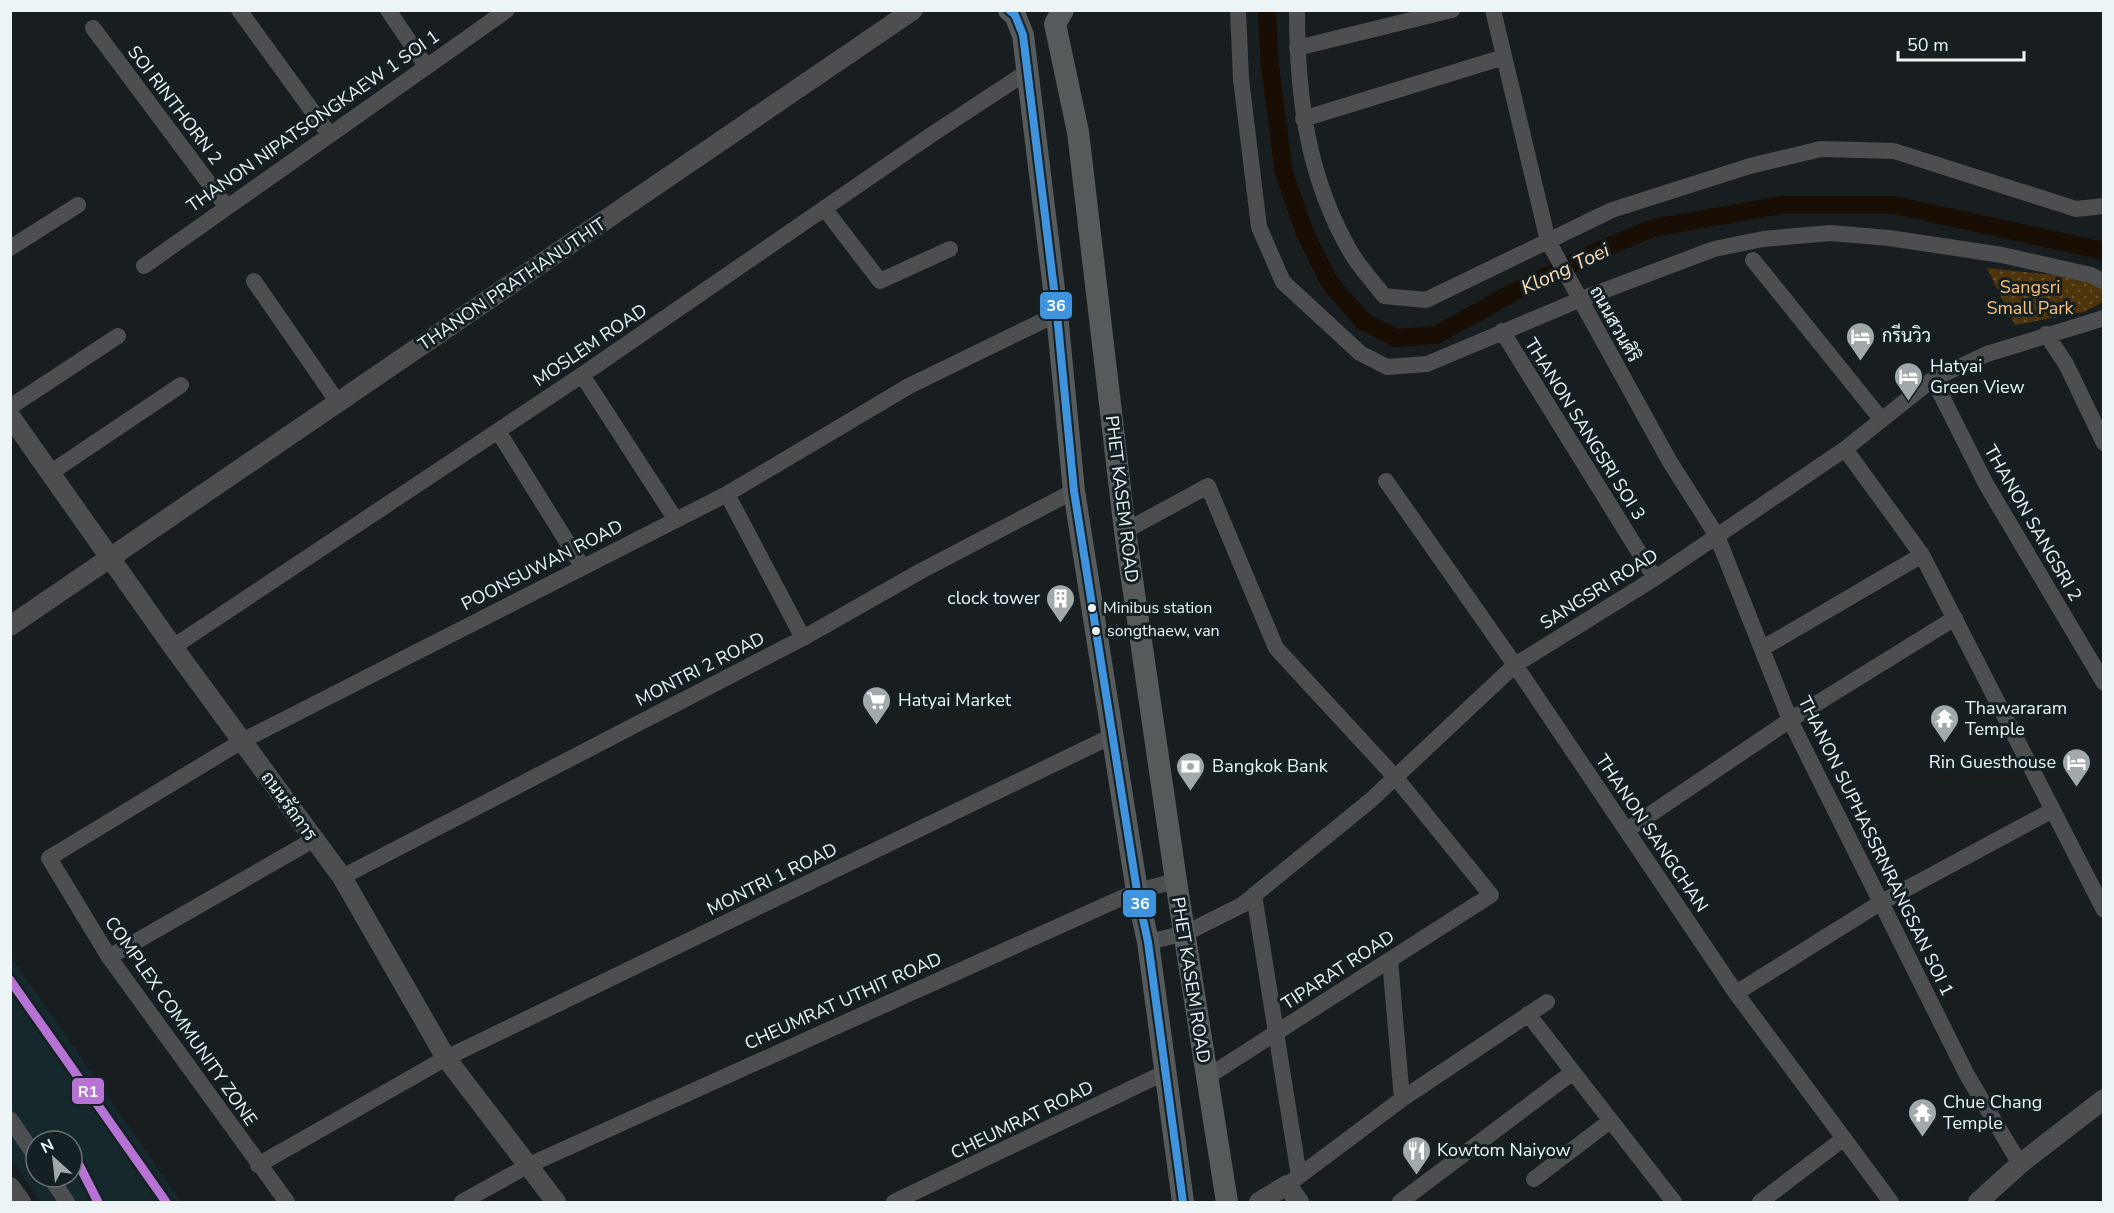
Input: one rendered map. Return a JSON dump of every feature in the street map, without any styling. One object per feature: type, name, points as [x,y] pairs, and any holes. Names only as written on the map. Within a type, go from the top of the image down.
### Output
[{"type":"main road","name":"PHET KASEM ROAD","points":[[1009,10],[1015,15],[1023,35],[1057,314],[1074,491],[1137,891],[1148,942],[1183,1203]]},
{"type":"main road","name":"PHET KASEM ROAD","points":[[1063,10],[1055,24],[1078,132],[1125,531],[1176,881],[1227,1203]]},
{"type":"street","points":[[239,10],[330,134]]},
{"type":"street","points":[[388,10],[426,66]]},
{"type":"street","name":"THANON NIPATSONGKAEW 1 SOI 1","points":[[144,266],[507,10]]},
{"type":"street","name":"THANON PRATHANUTHIT","points":[[10,626],[110,556],[339,404],[458,319],[913,10]]},
{"type":"street","points":[[1238,10],[1241,79],[1258,227],[1283,282],[1360,353],[1387,368],[1427,364],[1577,297],[1714,249],[1763,238],[1830,233],[1889,238],[2002,255],[2091,274],[2103,282]]},
{"type":"street","points":[[1297,10],[1297,48],[1303,119],[1321,193],[1351,253],[1384,296],[1426,300],[1550,243],[1612,210],[1750,166],[1821,149],[1894,151],[2076,209],[2103,206]]},
{"type":"street","points":[[1297,48],[1452,10]]},
{"type":"street","name":"ถนนสวนศิริ","points":[[1493,10],[1550,243],[1577,297],[1670,462],[1718,536]]},
{"type":"street","name":"SOI RINTHORN 2","points":[[93,28],[226,206]]},
{"type":"street","points":[[1303,119],[1504,57]]},
{"type":"street","name":"MOSLEM ROAD","points":[[173,647],[582,375],[824,208],[1027,72]]},
{"type":"street","points":[[10,248],[78,205]]},
{"type":"street","points":[[824,208],[880,281],[950,249]]},
{"type":"street","points":[[1753,260],[1881,419]]},
{"type":"street","points":[[254,281],[339,404]]},
{"type":"street","name":"POONSUWAN ROAD","points":[[49,858],[242,741],[727,494],[909,386],[1057,314]]},
{"type":"street","name":"SANGSRI ROAD","points":[[1148,942],[1186,933],[1242,905],[1371,801],[1515,665],[1718,536],[1845,449],[1933,379],[1987,354],[2103,318]]},
{"type":"street","name":"THANON SANGSRI SOI 3","points":[[1502,331],[1655,578]]},
{"type":"street","points":[[2046,334],[2066,364],[2103,443]]},
{"type":"street","points":[[10,407],[118,336]]},
{"type":"street","points":[[582,375],[676,520]]},
{"type":"street","name":"THANON SANGSRI 2","points":[[1933,379],[1986,484],[2103,683]]},
{"type":"street","points":[[50,473],[181,385]]},
{"type":"street","name":"ถนนรัถการ","points":[[10,416],[173,647],[342,877],[446,1058],[556,1203]]},
{"type":"street","points":[[498,431],[582,566]]},
{"type":"street","points":[[1845,449],[1922,555],[2103,910]]},
{"type":"street","name":"THANON SANGCHAN","points":[[1386,481],[1515,665],[1736,993],[1891,1203]]},
{"type":"street","points":[[1125,531],[1208,486],[1276,648],[1396,777]]},
{"type":"street","name":"MONTRI 2 ROAD","points":[[342,877],[803,638],[921,571],[1074,491]]},
{"type":"street","points":[[727,494],[803,638]]},
{"type":"street","name":"THANON SUPHASSRNRANGSAN SOI 1","points":[[1718,536],[1790,720],[1967,1075],[2020,1164]]},
{"type":"street","points":[[1763,648],[1922,555]]},
{"type":"street","points":[[1627,830],[1790,720],[1955,618]]},
{"type":"street","name":"MONTRI 1 ROAD","points":[[258,1165],[446,1058],[1114,735]]},
{"type":"street","name":"TIPARAT ROAD","points":[[1207,1077],[1491,895],[1396,777]]},
{"type":"street","points":[[1736,993],[1880,903],[2051,811]]},
{"type":"street","points":[[109,957],[313,840]]},
{"type":"street","name":"COMPLEX COMMUNITY ZONE","points":[[49,858],[109,957],[287,1203]]},
{"type":"street","name":"CHEUMRAT UTHIT ROAD","points":[[462,1203],[529,1165],[1137,891],[1176,881]]},
{"type":"street","points":[[1254,895],[1275,1034],[1293,1181],[1299,1203]]},
{"type":"street","points":[[1390,960],[1402,1099]]},
{"type":"street","points":[[1258,1203],[1293,1181],[1402,1099],[1547,1002]]},
{"type":"street","points":[[1528,1014],[1674,1203]]},
{"type":"street","name":"CHEUMRAT ROAD","points":[[894,1203],[1166,1072]]},
{"type":"street","points":[[1400,1203],[1573,1072]]},
{"type":"street","points":[[1978,1203],[2020,1164],[2103,1099]]},
{"type":"street","points":[[10,1119],[24,1139]]},
{"type":"street","points":[[1534,1179],[1610,1121]]},
{"type":"street","points":[[1760,1203],[1843,1138]]},
{"type":"street","points":[[10,1187],[21,1203]]},
{"type":"street","points":[[58,1189],[67,1203]]},
{"type":"shaded area","points":[[10,955],[181,1202],[40,1202],[31,1189],[84,1189],[84,1129],[24,1129],[24,1178],[11,1158]]},
{"type":"green space","name":"Sangsri Small Park","points":[[1987,268],[2083,278],[2104,287],[2103,302],[2084,312],[2015,325]]},
{"type":"waterway","name":"Klong Toei","points":[[1267,10],[1270,66],[1284,173],[1305,233],[1330,283],[1363,321],[1396,338],[1436,335],[1514,292],[1600,250],[1653,228],[1781,205],[1894,205],[2104,251]]},
{"type":"transit line","name":"36","points":[[1009,10],[1015,15],[1023,35],[1057,314],[1074,491],[1137,891],[1148,942],[1183,1202]]},
{"type":"transit line","name":"R1","points":[[10,980],[166,1202]]},
{"type":"transit line","name":"R1","points":[[84,1175],[98,1202]]},
{"type":"place","name":"กรีนวิว","points":[[1861,362]]},
{"type":"place","name":"Hatyai Green View","points":[[1909,402]]},
{"type":"place","name":"Minibus station","points":[[1092,608]]},
{"type":"place","name":"clock tower","points":[[1061,624]]},
{"type":"place","name":"songthaew, van","points":[[1096,631]]},
{"type":"place","name":"Hatyai Market","points":[[877,726]]},
{"type":"place","name":"Thawararam Temple","points":[[1944,744]]},
{"type":"place","name":"Rin Guesthouse","points":[[2077,788]]},
{"type":"place","name":"Bangkok Bank","points":[[1191,792]]},
{"type":"place","name":"Chue Chang Temple","points":[[1922,1138]]},
{"type":"place","name":"Kowtom Naiyow","points":[[1416,1176]]}]
